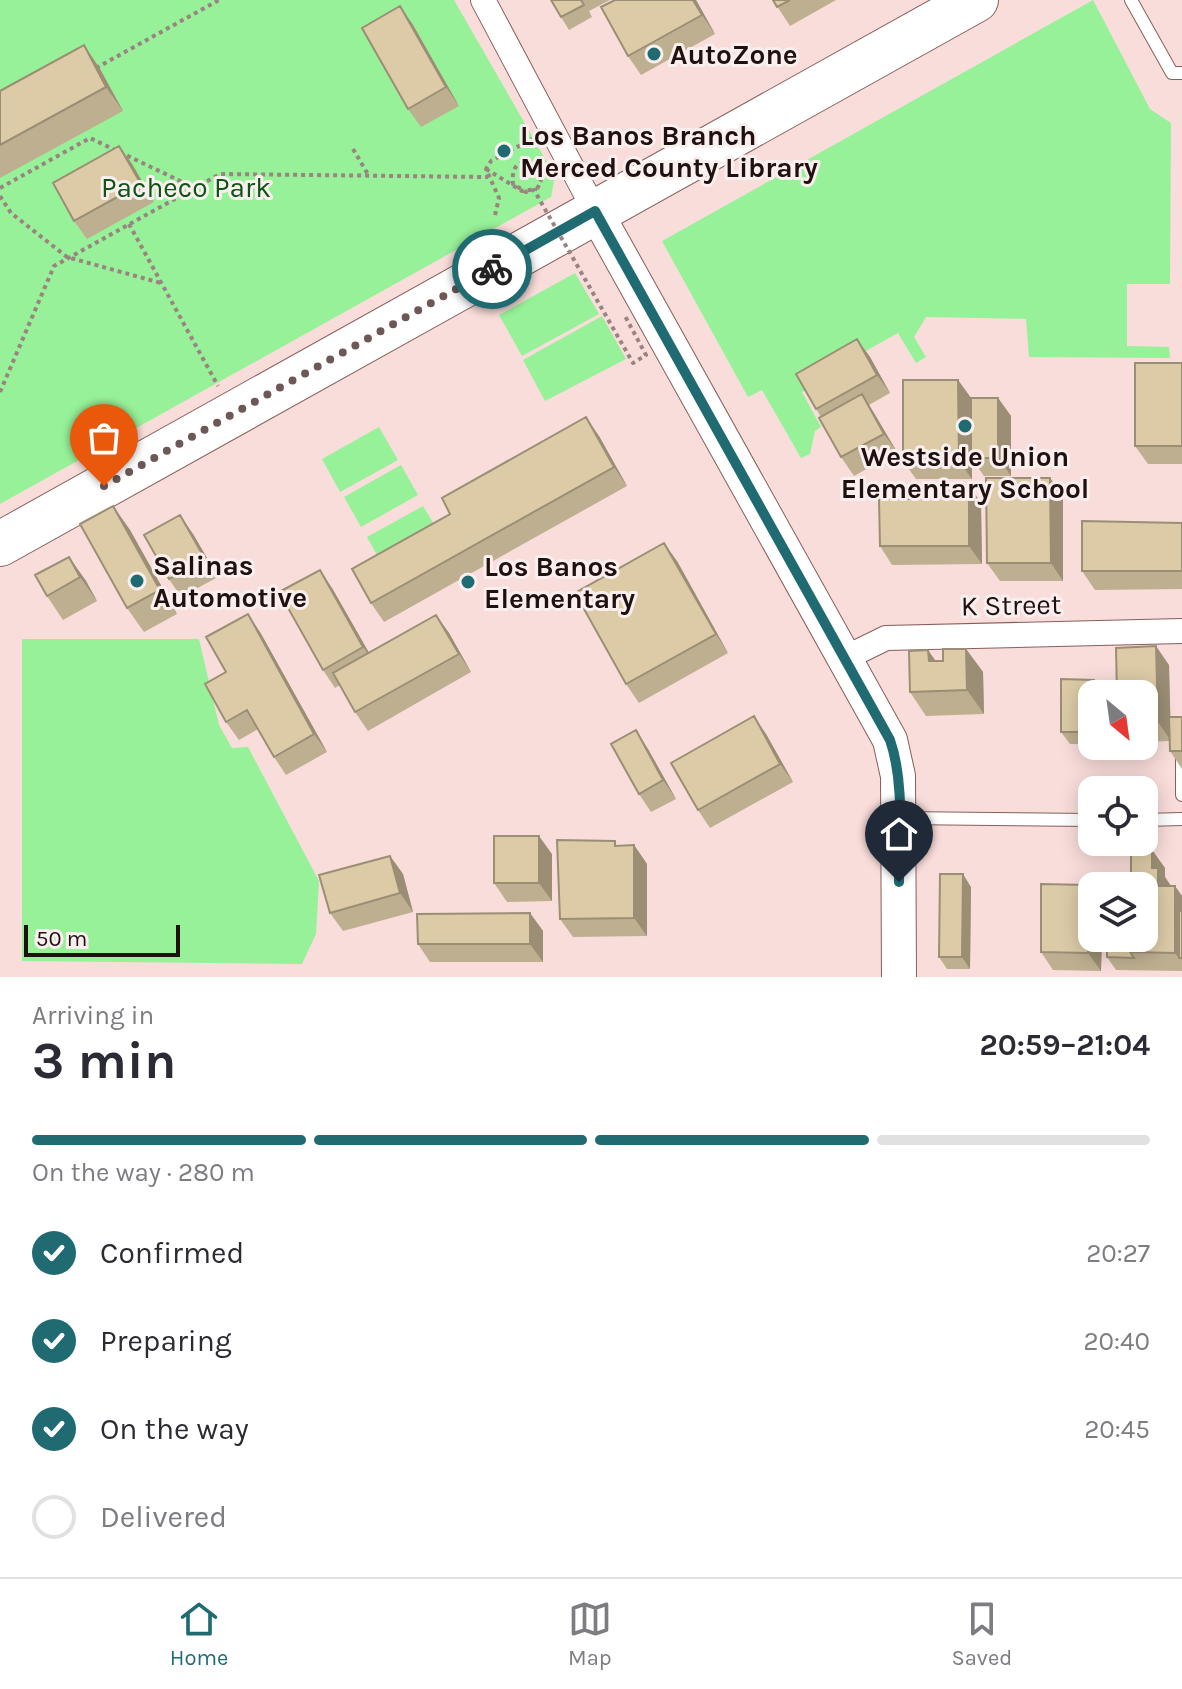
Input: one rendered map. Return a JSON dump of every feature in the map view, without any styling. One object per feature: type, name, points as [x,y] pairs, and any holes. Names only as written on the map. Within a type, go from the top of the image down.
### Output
[{"type":"highway","points":[[0,544],[976,0]]},
{"type":"street","points":[[483,0],[595,211],[890,740],[896,757],[899,818],[899,977]]},
{"type":"street","name":"K Street","points":[[845,658],[886,638],[1182,631]]},
{"type":"lane","points":[[1131,0],[1172,73],[1182,73]]},
{"type":"lane","points":[[1182,737],[1182,795]]},
{"type":"lane","points":[[899,818],[1078,820]]},
{"type":"lane","points":[[1158,820],[1182,819]]},
{"type":"path","points":[[96,68],[219,0]]},
{"type":"path","points":[[495,215],[499,198],[486,169],[491,161],[552,128]]},
{"type":"path","points":[[0,188],[90,138],[195,188]]},
{"type":"path","points":[[353,149],[369,176]]},
{"type":"path","points":[[486,169],[505,180],[516,187],[522,191],[530,191],[537,189],[542,180],[542,172],[536,164],[523,161],[516,165],[512,173],[513,184],[519,190],[526,192],[534,190],[633,363],[646,355],[625,316]]},
{"type":"path","points":[[0,392],[54,266],[220,174],[488,177]]},
{"type":"path","points":[[0,196],[11,213],[67,257],[162,283]]},
{"type":"path","points":[[129,224],[233,414]]},
{"type":"green space","name":"Pacheco Park","points":[[0,0],[454,0],[555,176],[551,197],[0,504]]},
{"type":"green space","points":[[1093,0],[1150,109],[1171,123],[1170,284],[1127,284],[1127,346],[1169,347],[1170,358],[1029,357],[1026,319],[926,317],[914,337],[926,357],[916,363],[898,333],[864,352],[866,356],[802,392],[821,427],[815,431],[810,454],[801,458],[762,390],[748,397],[662,241]]},
{"type":"green space","points":[[575,273],[599,314],[522,356],[499,315]]},
{"type":"green space","points":[[602,316],[626,359],[545,401],[523,360]]},
{"type":"green space","points":[[379,427],[398,460],[340,492],[322,459]]},
{"type":"green space","points":[[401,465],[418,495],[361,527],[344,497]]},
{"type":"green space","points":[[423,506],[443,539],[386,571],[367,537]]},
{"type":"green space","points":[[22,639],[199,639],[219,725],[232,748],[248,747],[319,881],[316,934],[302,964],[22,961]]},
{"type":"building","points":[[551,0],[581,0],[584,5],[561,17]]},
{"type":"building","points":[[615,0],[693,0],[702,15],[628,56],[601,7]]},
{"type":"building","points":[[773,0],[790,0],[777,7]]},
{"type":"building","points":[[400,6],[446,87],[408,109],[362,28]]},
{"type":"building","points":[[84,45],[106,87],[0,145],[0,91]]},
{"type":"building","points":[[119,146],[141,184],[74,221],[53,183]]},
{"type":"building","points":[[857,339],[877,375],[816,409],[796,374]]},
{"type":"building","points":[[1135,363],[1182,363],[1182,446],[1135,446]]},
{"type":"building","points":[[903,380],[958,380],[959,461],[903,461]]},
{"type":"building","points":[[862,394],[884,434],[841,457],[819,418]]},
{"type":"building","points":[[971,398],[998,398],[998,458],[971,458]]},
{"type":"building","points":[[586,417],[614,467],[371,603],[352,569],[450,514],[442,498]]},
{"type":"building","points":[[986,478],[1050,478],[1051,563],[987,563]]},
{"type":"building","points":[[910,485],[969,485],[969,546],[880,546],[879,499],[910,499]]},
{"type":"building","name":"Salinas Automotive","points":[[113,506],[160,590],[127,608],[80,524]]},
{"type":"building","points":[[180,515],[205,559],[169,579],[144,535]]},
{"type":"building","points":[[1082,521],[1182,523],[1182,571],[1082,571]]},
{"type":"building","points":[[664,543],[716,634],[626,684],[575,593]]},
{"type":"building","points":[[69,557],[80,577],[47,596],[35,575]]},
{"type":"building","points":[[320,570],[363,647],[323,670],[279,592]]},
{"type":"building","points":[[248,614],[314,734],[274,757],[247,710],[226,722],[205,684],[226,672],[206,637]]},
{"type":"building","points":[[436,615],[459,654],[355,712],[333,673]]},
{"type":"building","points":[[1156,646],[1157,680],[1117,680],[1116,648]]},
{"type":"building","points":[[943,649],[966,649],[967,690],[910,692],[909,651],[928,650],[929,661],[943,661]]},
{"type":"building","points":[[1061,679],[1094,680],[1078,680],[1078,732],[1061,732]]},
{"type":"building","points":[[754,716],[780,764],[698,810],[671,763]]},
{"type":"building","points":[[1169,717],[1182,717],[1182,751],[1170,751]]},
{"type":"building","points":[[636,730],[663,780],[639,794],[611,744]]},
{"type":"building","points":[[494,836],[539,836],[539,883],[494,883]]},
{"type":"building","points":[[557,840],[615,841],[615,846],[634,845],[634,918],[560,919]]},
{"type":"building","points":[[390,856],[400,893],[330,913],[319,875]]},
{"type":"building","points":[[1131,856],[1152,856],[1152,868],[1158,868],[1158,872],[1131,872]]},
{"type":"building","points":[[940,874],[963,874],[962,957],[939,957]]},
{"type":"building","points":[[1041,884],[1078,885],[1078,952],[1088,953],[1041,952]]},
{"type":"building","points":[[1158,886],[1175,886],[1175,953],[1130,952],[1158,952]]},
{"type":"building","points":[[1179,911],[1182,911],[1182,958],[1179,958]]},
{"type":"building","points":[[530,913],[530,944],[418,944],[417,914]]},
{"type":"building","points":[[1107,952],[1130,952],[1134,958],[1107,957]]},
{"type":"way so far","points":[[104,486],[492,269]]},
{"type":"place","name":"AutoZone","points":[[654,54]]},
{"type":"place","name":"Los Banos Branch Merced County Library","points":[[504,151]]},
{"type":"place","name":"Westside Union Elementary School","points":[[965,426]]},
{"type":"place","name":"Salinas Automotive","points":[[137,581]]},
{"type":"place","name":"Los Banos Elementary","points":[[468,582]]},
{"type":"route","points":[[492,269],[595,211],[890,740],[898,776],[899,882]]}]
